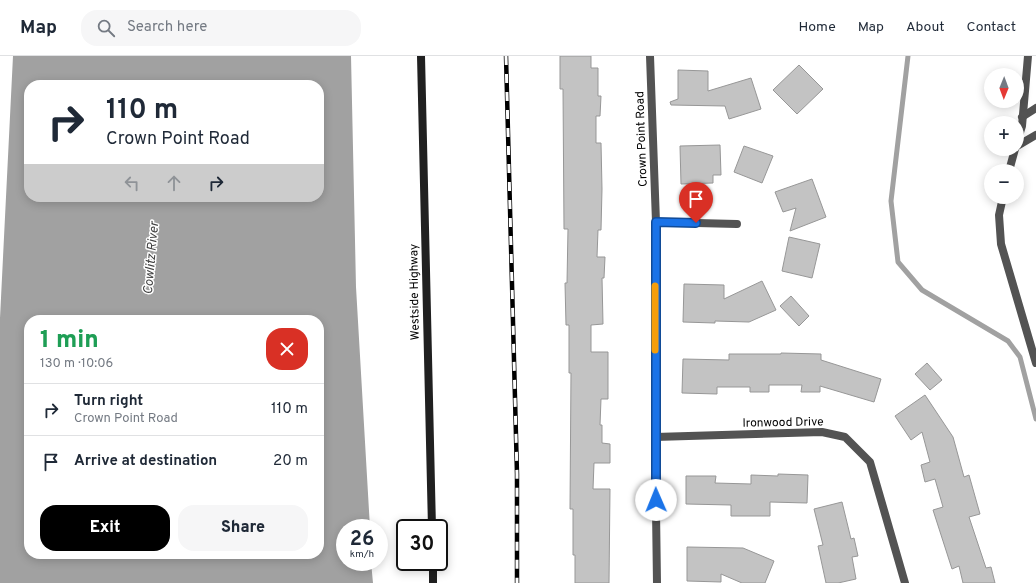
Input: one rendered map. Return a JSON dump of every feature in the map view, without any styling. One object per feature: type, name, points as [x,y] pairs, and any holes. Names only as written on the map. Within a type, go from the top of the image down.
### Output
[{"type":"main road","name":"Westside Highway","points":[[421,56],[432,519]]},
{"type":"main road","points":[[432,571],[433,583]]},
{"type":"street","name":"Crown Point Road","points":[[650,56],[656,222],[655,438],[657,583]]},
{"type":"street","points":[[1022,116],[1028,56]]},
{"type":"street","points":[[1024,116],[1036,108]]},
{"type":"street","points":[[1024,142],[1036,135]]},
{"type":"street","points":[[1001,204],[999,214],[1001,244],[1036,363]]},
{"type":"street","points":[[656,222],[737,224]]},
{"type":"street","name":"Ironwood Drive","points":[[655,438],[822,432],[845,437],[870,462],[905,583]]},
{"type":"water","name":"Cowlitz River","points":[[13,56],[351,56],[356,287],[369,519],[336,519],[336,571],[372,571],[373,583],[0,583],[0,318]]},
{"type":"building","points":[[560,56],[591,56],[591,68],[598,68],[598,96],[601,96],[600,116],[596,116],[596,143],[601,143],[602,189],[601,230],[598,230],[597,257],[605,257],[604,278],[602,278],[603,324],[591,325],[591,352],[608,352],[608,399],[601,399],[600,425],[602,425],[602,443],[610,444],[610,463],[594,463],[593,489],[610,489],[609,583],[575,583],[575,555],[573,555],[573,509],[570,509],[571,373],[569,373],[569,325],[566,325],[565,283],[567,283],[568,229],[564,229],[563,89],[560,89]]},
{"type":"building","points":[[799,65],[823,89],[797,114],[773,90]]},
{"type":"building","points":[[678,70],[708,71],[708,91],[751,78],[761,109],[729,119],[725,106],[671,105],[670,102],[678,99]]},
{"type":"building","points":[[720,145],[721,175],[713,175],[713,183],[681,184],[680,146]]},
{"type":"building","points":[[744,146],[773,156],[762,183],[734,172]]},
{"type":"building","points":[[812,179],[826,217],[790,231],[796,208],[783,212],[775,192]]},
{"type":"building","points":[[789,237],[820,244],[812,278],[782,271]]},
{"type":"building","points":[[762,281],[776,310],[749,322],[683,322],[684,284],[724,285],[724,299]]},
{"type":"building","points":[[791,296],[809,316],[799,326],[780,306]]},
{"type":"building","points":[[729,354],[821,354],[821,360],[881,379],[874,402],[820,386],[820,392],[801,392],[802,385],[769,385],[769,392],[750,392],[750,387],[717,387],[717,394],[682,393],[683,359],[729,360]]},
{"type":"building","points":[[927,363],[942,380],[930,390],[915,374]]},
{"type":"building","points":[[925,395],[953,437],[964,477],[969,475],[980,514],[969,517],[986,568],[991,567],[995,583],[963,583],[959,566],[952,569],[933,510],[943,507],[935,479],[925,482],[921,465],[930,462],[922,432],[911,440],[895,416]]},
{"type":"building","points":[[778,474],[808,475],[807,503],[770,502],[770,516],[731,516],[731,505],[686,504],[686,476],[716,476],[715,483],[751,484],[751,475],[778,476]]},
{"type":"building","points":[[842,502],[851,539],[854,538],[858,556],[852,557],[856,579],[838,583],[826,583],[818,546],[823,545],[814,509]]},
{"type":"building","points":[[687,547],[743,548],[774,561],[765,583],[742,583],[721,574],[721,582],[687,581]]},
{"type":"waterway","points":[[908,56],[891,201],[898,262],[922,290],[1008,341],[1020,357],[1036,419]]},
{"type":"railway","points":[[506,56],[517,474],[517,583]]},
{"type":"slow traffic","points":[[655,286],[655,350]]},
{"type":"route","points":[[656,500],[656,222],[696,223]]}]
